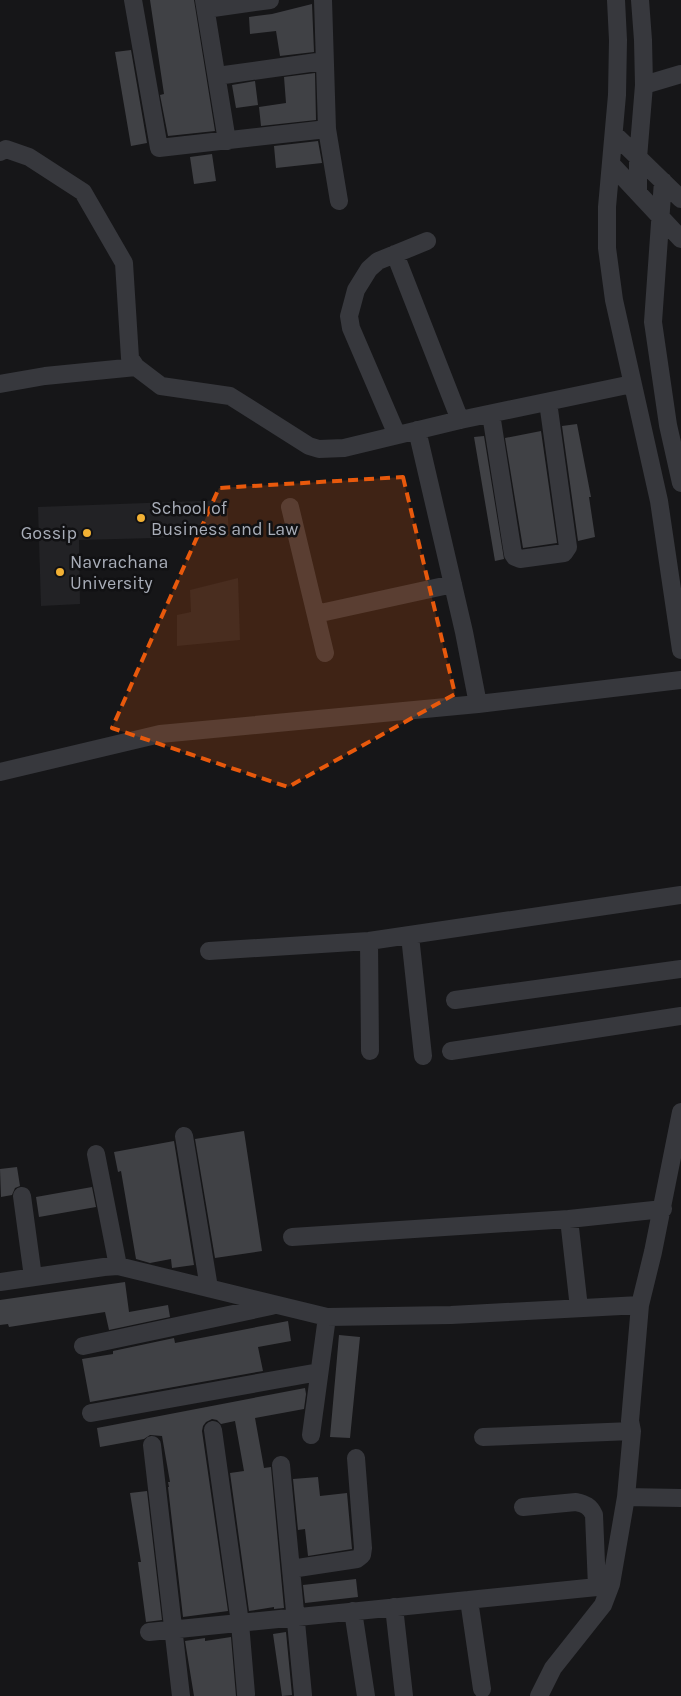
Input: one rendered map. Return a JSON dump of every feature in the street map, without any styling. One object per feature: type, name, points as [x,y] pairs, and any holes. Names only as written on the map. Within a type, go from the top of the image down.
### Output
[{"type":"street","points":[[133,0],[159,148],[327,129]]},
{"type":"street","points":[[227,141],[205,4],[270,0]]},
{"type":"street","points":[[323,0],[327,129],[338,201]]},
{"type":"street","points":[[616,0],[617,95],[625,145],[623,176],[607,207],[607,248],[614,300],[659,501],[681,650]]},
{"type":"street","points":[[640,0],[644,85],[625,145],[623,176],[681,239]]},
{"type":"street","points":[[216,76],[324,61]]},
{"type":"street","points":[[644,85],[681,74]]},
{"type":"street","points":[[625,145],[681,199]]},
{"type":"street","points":[[0,152],[6,149],[29,157],[83,192],[124,263],[130,358],[136,366],[161,386],[230,396],[309,446],[319,449],[344,448],[460,420],[632,384]]},
{"type":"street","points":[[662,181],[652,322],[668,425],[681,483]]},
{"type":"street","points":[[397,435],[351,328],[349,316],[356,290],[369,269],[378,261],[427,240]]},
{"type":"street","points":[[395,254],[460,420]]},
{"type":"street","points":[[0,384],[45,376],[136,366]]},
{"type":"street","points":[[491,414],[513,554],[520,559],[564,553],[568,547],[548,402]]},
{"type":"street","points":[[417,430],[453,584],[478,704]]},
{"type":"street","points":[[290,506],[325,654]]},
{"type":"street","points":[[316,614],[453,584]]},
{"type":"street","points":[[0,772],[160,734],[478,704],[681,680]]},
{"type":"street","points":[[210,951],[369,941],[681,895]]},
{"type":"street","points":[[410,936],[423,1056]]},
{"type":"street","points":[[369,941],[370,1051]]},
{"type":"street","points":[[454,1000],[681,969]]},
{"type":"street","points":[[451,1051],[681,1016]]},
{"type":"street","points":[[604,1585],[626,1497],[632,1431],[630,1421],[640,1305],[662,1209],[681,1112]]},
{"type":"street","points":[[184,1136],[210,1288]]},
{"type":"street","points":[[96,1154],[118,1266]]},
{"type":"street","points":[[22,1196],[33,1277]]},
{"type":"street","points":[[292,1237],[569,1219],[662,1209]]},
{"type":"street","points":[[569,1219],[579,1308]]},
{"type":"street","points":[[0,1282],[118,1266],[327,1317],[451,1315],[640,1305]]},
{"type":"street","points":[[83,1346],[276,1305]]},
{"type":"street","points":[[311,1435],[327,1317]]},
{"type":"street","points":[[91,1413],[319,1372]]},
{"type":"street","points":[[213,1430],[240,1623],[246,1694]]},
{"type":"street","points":[[483,1437],[632,1431]]},
{"type":"street","points":[[152,1445],[181,1696]]},
{"type":"street","points":[[291,1569],[357,1559],[362,1555],[356,1458]]},
{"type":"street","points":[[281,1465],[303,1695]]},
{"type":"street","points":[[626,1497],[681,1498]]},
{"type":"street","points":[[523,1507],[576,1502],[591,1508],[594,1515],[604,1585],[603,1606],[553,1668],[539,1696]]},
{"type":"street","points":[[149,1632],[604,1585]]},
{"type":"street","points":[[469,1600],[482,1689]]},
{"type":"street","points":[[394,1607],[404,1696]]},
{"type":"street","points":[[354,1612],[366,1696]]},
{"type":"highlighted area","points":[[403,477],[455,694],[288,787],[112,728],[219,488]]},
{"type":"shaded area","name":"Navrachana University","points":[[227,500],[229,536],[79,540],[80,604],[41,606],[38,507]]},
{"type":"shaded area","points":[[238,578],[240,640],[177,646],[177,615],[191,612],[190,590]]},
{"type":"building","points":[[150,0],[194,0],[215,131],[168,136],[160,95],[164,94]]},
{"type":"building","points":[[312,4],[314,52],[280,56],[276,31],[250,34],[249,17],[272,14]]},
{"type":"building","points":[[131,50],[147,143],[131,146],[115,52]]},
{"type":"building","points":[[315,73],[316,120],[261,126],[259,107],[286,103],[284,77]]},
{"type":"building","points":[[255,81],[258,105],[236,108],[232,85]]},
{"type":"building","points":[[318,141],[322,163],[276,168],[274,146]]},
{"type":"building","points":[[212,154],[216,181],[194,184],[190,157]]},
{"type":"building","points":[[577,424],[591,497],[589,497],[595,537],[578,541],[562,426]]},
{"type":"building","points":[[541,431],[557,543],[523,548],[505,438]]},
{"type":"building","points":[[484,436],[504,559],[495,561],[474,437]]},
{"type":"building","points":[[244,1131],[262,1251],[215,1258],[195,1139]]},
{"type":"building","points":[[174,1141],[194,1265],[172,1268],[171,1259],[150,1263],[136,1259],[121,1171],[118,1172],[114,1152]]},
{"type":"building","points":[[17,1167],[20,1186],[15,1188],[12,1195],[1,1197],[0,1169]]},
{"type":"building","points":[[92,1187],[96,1207],[39,1217],[36,1197]]},
{"type":"building","points":[[125,1282],[129,1312],[168,1305],[170,1317],[109,1330],[105,1312],[9,1327],[8,1324],[0,1325],[0,1300]]},
{"type":"building","points":[[288,1321],[291,1341],[258,1347],[263,1371],[90,1402],[82,1359],[113,1354],[113,1351],[174,1338],[175,1343]]},
{"type":"building","points":[[339,1335],[360,1337],[350,1438],[330,1437]]},
{"type":"building","points":[[305,1388],[304,1409],[255,1418],[264,1468],[271,1467],[284,1608],[274,1609],[274,1607],[249,1611],[230,1473],[244,1471],[235,1421],[221,1424],[217,1420],[212,1419],[206,1422],[202,1431],[228,1611],[183,1617],[168,1487],[168,1482],[170,1482],[162,1436],[150,1435],[144,1439],[100,1447],[97,1428]]},
{"type":"building","points":[[318,1477],[320,1496],[347,1493],[352,1549],[308,1556],[305,1529],[298,1530],[293,1479]]},
{"type":"building","points":[[147,1491],[162,1620],[146,1622],[138,1562],[141,1562],[130,1493]]},
{"type":"building","points":[[356,1579],[358,1597],[305,1603],[303,1585]]},
{"type":"building","points":[[286,1632],[292,1695],[282,1696],[273,1634]]},
{"type":"building","points":[[231,1637],[236,1696],[194,1696],[185,1641],[205,1638],[205,1641]]},
{"type":"place","name":"School of Business and Law","points":[[141,518]]},
{"type":"place","name":"Gossip","points":[[87,533]]},
{"type":"place","name":"Navrachana University","points":[[60,572]]}]
